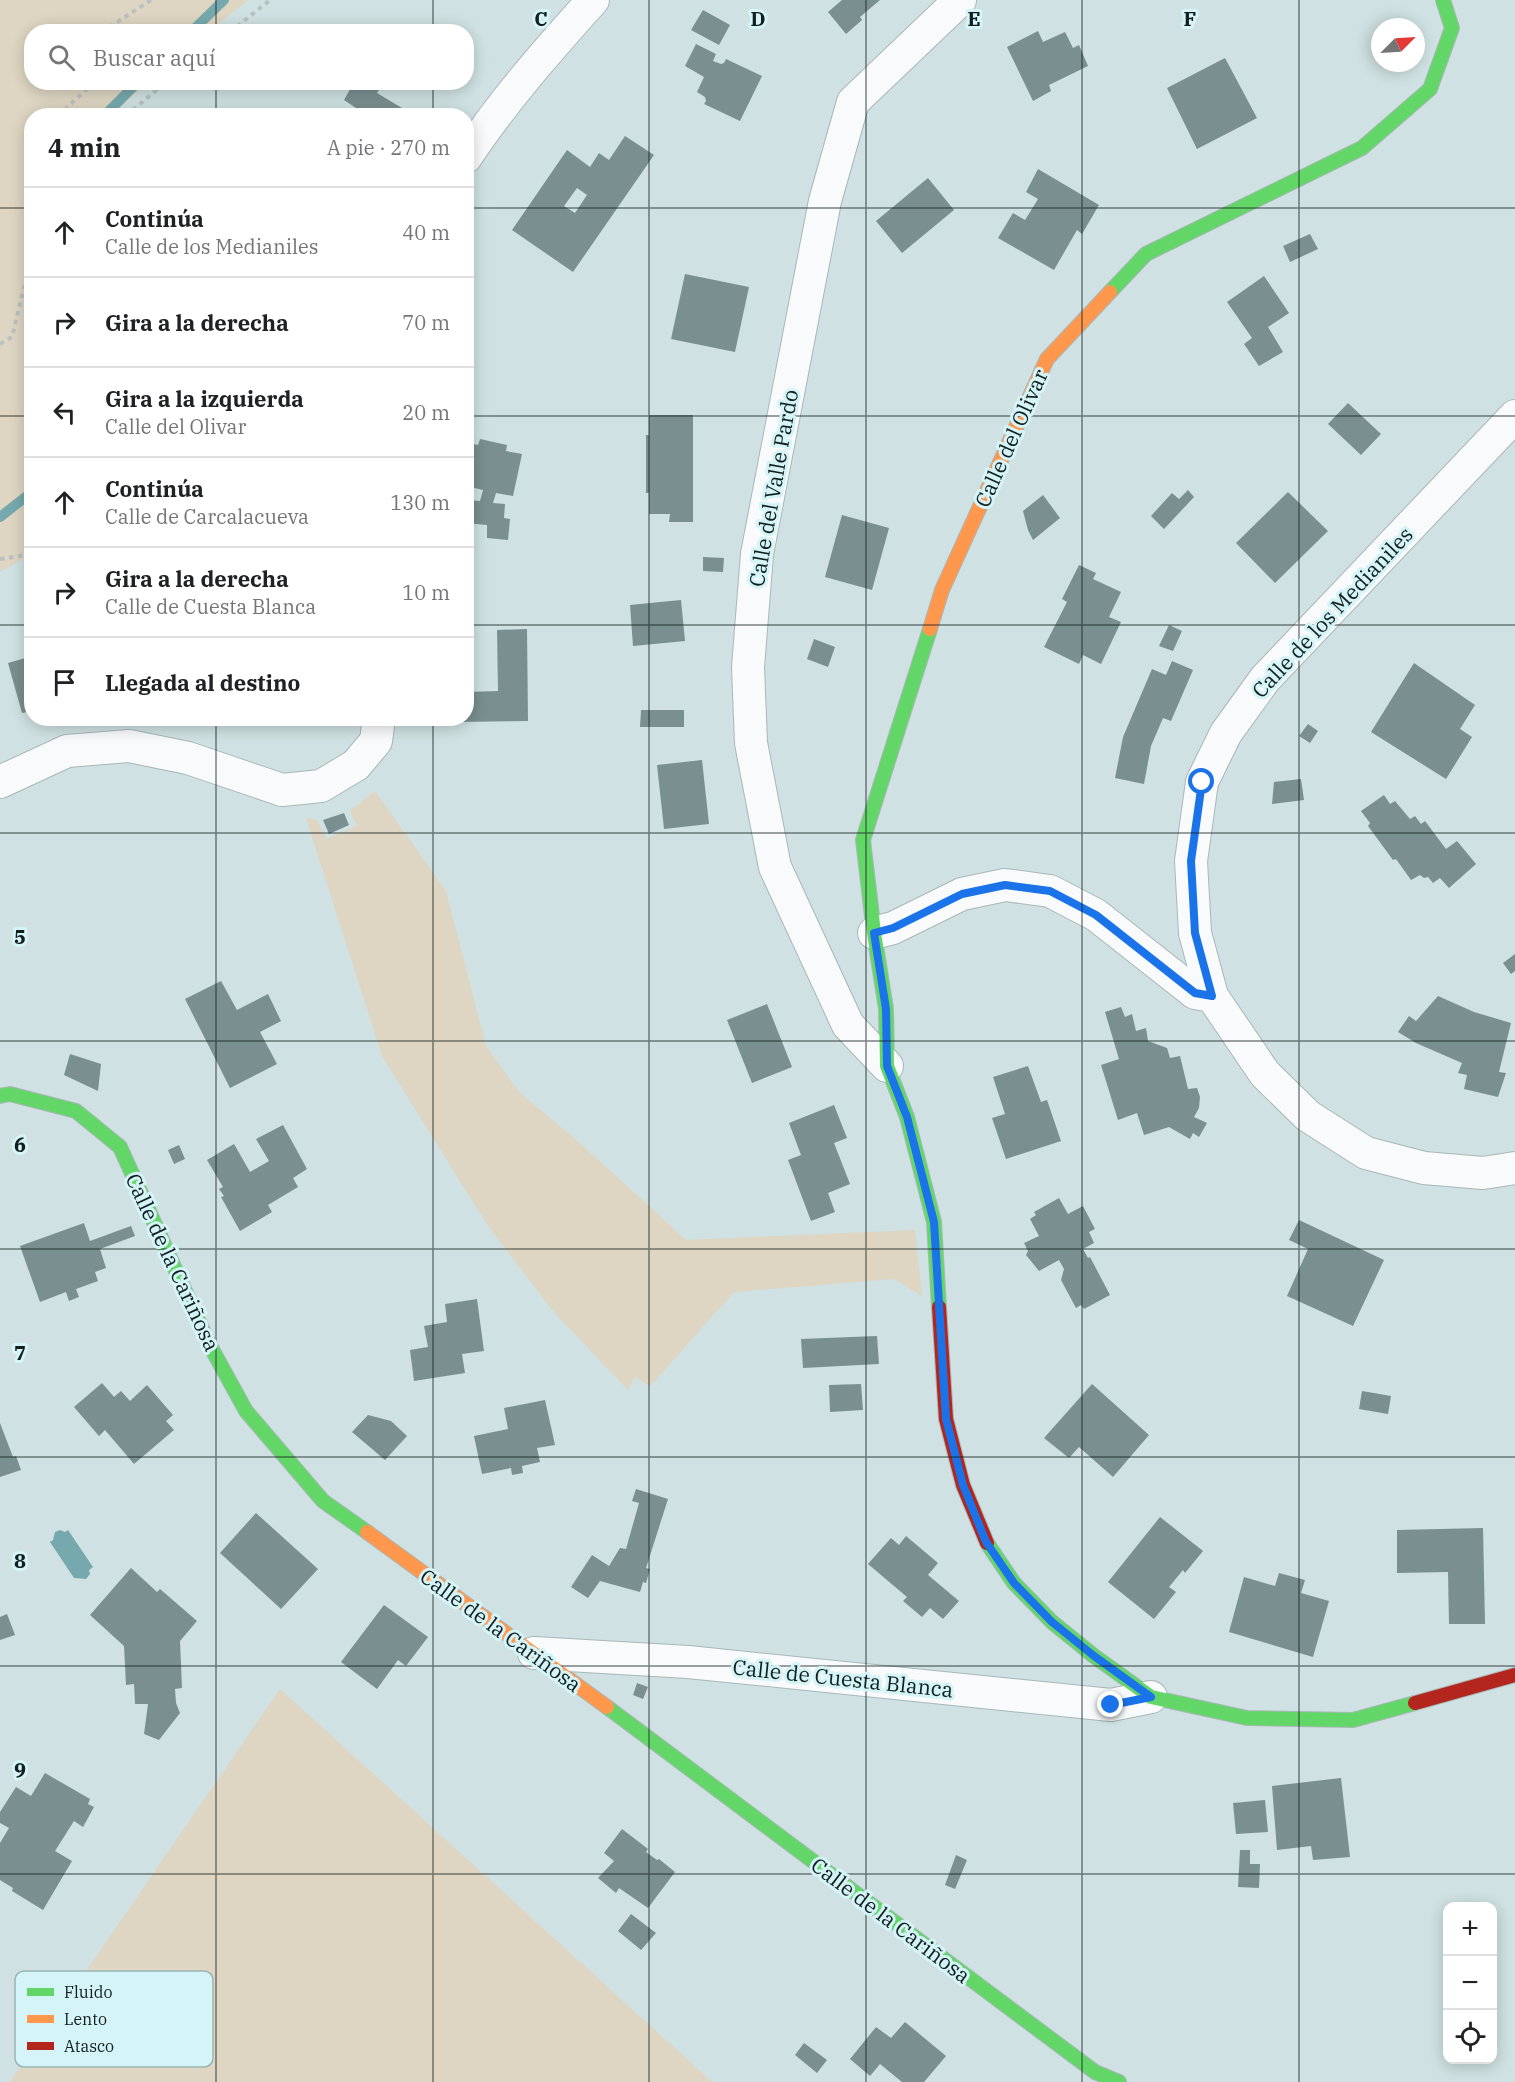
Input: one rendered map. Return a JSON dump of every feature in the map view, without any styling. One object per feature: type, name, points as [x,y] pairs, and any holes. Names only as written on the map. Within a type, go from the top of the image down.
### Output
[{"type":"street","points":[[474,145],[548,49],[593,0]]},
{"type":"street","name":"Calle del Valle Pardo","points":[[887,1066],[848,1025],[775,867],[751,743],[748,667],[757,554],[825,201],[853,102],[960,0]]},
{"type":"street","name":"Calle del Olivar","points":[[887,1066],[886,1009],[863,840],[942,590],[1047,359],[1146,254],[1362,148],[1430,89],[1452,28],[1443,0]]},
{"type":"street","name":"Calle de los Medianiles","points":[[1515,416],[1265,679],[1226,732],[1202,782],[1191,861],[1195,933],[1212,996],[1265,1074],[1308,1116],[1366,1153],[1424,1168],[1483,1173],[1515,1168]]},
{"type":"street","points":[[0,782],[67,751],[129,746],[188,758],[282,790],[321,786],[356,765],[375,741],[377,726]]},
{"type":"street","points":[[874,933],[893,928],[962,894],[1005,885],[1050,891],[1096,915],[1195,993],[1212,996]]},
{"type":"street","points":[[887,1066],[907,1117],[934,1222],[946,1419],[963,1485],[986,1542],[1014,1583],[1052,1622],[1151,1697],[1247,1718],[1353,1720],[1515,1675]]},
{"type":"street","name":"Calle de la Cariñosa","points":[[0,1096],[10,1094],[76,1111],[120,1147],[208,1342],[246,1412],[323,1501],[534,1653],[1095,2072],[1119,2082]]},
{"type":"street","name":"Calle de Cuesta Blanca","points":[[534,1653],[700,1664],[1111,1705],[1151,1697]]},
{"type":"path","points":[[114,24],[151,0]]},
{"type":"path","points":[[240,24],[270,0]]},
{"type":"path","points":[[67,108],[86,90]]},
{"type":"path","points":[[135,108],[157,90]]},
{"type":"path","points":[[0,344],[12,337],[24,288]]},
{"type":"path","points":[[0,559],[24,555]]},
{"type":"shaded area","points":[[0,0],[248,0],[219,24],[24,24],[24,90],[140,90],[118,108],[24,108],[24,558],[0,572]]},
{"type":"shaded area","points":[[375,791],[446,891],[486,1046],[519,1092],[581,1144],[686,1240],[915,1230],[922,1296],[894,1279],[734,1292],[650,1386],[635,1377],[628,1390],[553,1311],[488,1226],[382,1056],[306,818],[317,820],[326,839],[357,826],[350,811]]},
{"type":"shaded area","points":[[280,1689],[712,2082],[10,2082],[20,2067],[213,2067],[213,1971],[86,1971]]},
{"type":"water","points":[[60,1530],[65,1532],[68,1530],[93,1567],[89,1570],[90,1574],[86,1579],[74,1578],[50,1542],[55,1532]]},
{"type":"building","points":[[842,0],[880,0],[860,17],[862,20],[846,34],[828,12]]},
{"type":"building","points":[[703,10],[730,25],[719,45],[691,30]]},
{"type":"building","points":[[1038,31],[1043,42],[1065,32],[1073,48],[1079,45],[1088,66],[1049,85],[1051,91],[1033,101],[1007,47]]},
{"type":"building","points":[[696,44],[716,54],[713,61],[721,64],[726,59],[762,76],[740,121],[704,104],[705,97],[697,92],[704,77],[685,66]]},
{"type":"building","points":[[1225,58],[1257,118],[1197,149],[1167,88]]},
{"type":"building","points":[[350,90],[379,90],[377,93],[402,108],[356,108],[344,100]]},
{"type":"building","points":[[625,136],[654,155],[573,272],[512,230],[567,150],[590,167],[599,153],[609,160]],"holes":[[[577,188],[587,195],[575,213],[564,206]]]},
{"type":"building","points":[[1038,169],[1099,205],[1082,234],[1077,230],[1054,270],[998,238],[1013,213],[1025,220],[1038,199],[1026,192]]},
{"type":"building","points":[[928,178],[954,210],[902,253],[876,221]]},
{"type":"building","points":[[1310,234],[1318,249],[1290,262],[1283,246]]},
{"type":"building","points":[[685,274],[749,287],[735,352],[671,339]]},
{"type":"building","points":[[1264,276],[1289,313],[1268,327],[1283,352],[1259,366],[1244,344],[1252,338],[1227,302]]},
{"type":"building","points":[[1348,403],[1381,434],[1361,455],[1328,424]]},
{"type":"building","points":[[649,415],[693,415],[693,522],[669,522],[670,514],[649,514],[649,493],[646,493],[646,435],[649,435]]},
{"type":"building","points":[[480,439],[507,445],[506,451],[522,454],[513,496],[496,493],[493,503],[505,504],[504,518],[510,519],[508,540],[487,538],[487,525],[474,524],[474,500],[480,501],[483,490],[474,488],[474,444],[478,445]]},
{"type":"building","points":[[1188,490],[1194,497],[1164,529],[1151,516],[1172,493],[1179,499]]},
{"type":"building","points":[[1288,492],[1328,531],[1275,583],[1236,543]]},
{"type":"building","points":[[1043,495],[1060,518],[1033,540],[1023,511]]},
{"type":"building","points":[[842,515],[889,528],[872,590],[825,577]]},
{"type":"building","points":[[703,557],[724,558],[723,572],[703,571]]},
{"type":"building","points":[[1079,565],[1096,573],[1093,579],[1121,592],[1109,617],[1121,622],[1101,664],[1083,655],[1079,664],[1044,647],[1067,602],[1062,599]]},
{"type":"building","points":[[681,600],[685,641],[633,646],[630,605]]},
{"type":"building","points":[[1169,625],[1182,631],[1173,651],[1159,646]]},
{"type":"building","points":[[527,629],[528,721],[474,722],[474,692],[498,691],[497,630]]},
{"type":"building","points":[[814,639],[835,647],[828,667],[807,659]]},
{"type":"building","points":[[24,658],[24,713],[22,713],[8,663]]},
{"type":"building","points":[[1172,661],[1193,670],[1171,721],[1163,718],[1151,746],[1144,784],[1115,778],[1123,737],[1152,669],[1166,675]]},
{"type":"building","points":[[1414,663],[1475,705],[1460,729],[1472,737],[1446,779],[1371,732]]},
{"type":"building","points":[[641,710],[684,710],[684,727],[640,727]]},
{"type":"building","points":[[1308,724],[1318,731],[1310,743],[1299,736]]},
{"type":"building","points":[[702,760],[709,824],[664,829],[657,765]]},
{"type":"building","points":[[1301,779],[1304,800],[1272,804],[1274,782]]},
{"type":"building","points":[[1384,795],[1390,804],[1395,801],[1410,819],[1415,816],[1421,824],[1425,821],[1446,849],[1457,841],[1476,864],[1449,888],[1440,878],[1433,883],[1428,877],[1424,878],[1420,875],[1411,880],[1368,826],[1370,823],[1361,811]]},
{"type":"building","points":[[344,813],[349,825],[329,834],[323,820]]},
{"type":"building","points":[[1515,954],[1515,971],[1511,974],[1503,963]]},
{"type":"building","points":[[221,981],[237,1010],[268,994],[281,1021],[260,1032],[277,1064],[230,1088],[185,999]]},
{"type":"building","points":[[1438,996],[1474,1012],[1511,1023],[1499,1072],[1506,1073],[1498,1097],[1464,1089],[1467,1075],[1458,1073],[1462,1063],[1416,1043],[1398,1032],[1409,1016],[1416,1021]]},
{"type":"building","points":[[767,1004],[792,1067],[752,1083],[727,1020]]},
{"type":"building","points":[[1121,1007],[1125,1017],[1132,1014],[1136,1031],[1146,1028],[1148,1041],[1167,1048],[1170,1058],[1180,1056],[1188,1089],[1197,1088],[1200,1097],[1199,1108],[1194,1117],[1207,1123],[1199,1137],[1193,1133],[1190,1139],[1169,1127],[1144,1135],[1137,1113],[1118,1120],[1101,1065],[1119,1059],[1105,1012]]},
{"type":"building","points":[[70,1054],[101,1064],[98,1091],[64,1075]]},
{"type":"building","points":[[1028,1066],[1041,1102],[1047,1100],[1061,1141],[1006,1159],[992,1118],[1005,1114],[993,1077]]},
{"type":"building","points":[[834,1105],[847,1138],[834,1143],[850,1184],[828,1193],[835,1212],[811,1221],[788,1160],[801,1155],[789,1123]]},
{"type":"building","points":[[283,1125],[307,1169],[293,1178],[298,1187],[268,1205],[272,1212],[240,1231],[221,1197],[224,1196],[219,1189],[223,1187],[207,1160],[234,1144],[250,1172],[269,1161],[256,1139]]},
{"type":"building","points":[[179,1145],[185,1159],[174,1164],[168,1150]]},
{"type":"building","points":[[1059,1198],[1068,1214],[1083,1206],[1095,1229],[1089,1232],[1094,1243],[1083,1249],[1088,1258],[1090,1257],[1110,1295],[1084,1309],[1081,1305],[1076,1308],[1061,1280],[1064,1269],[1059,1260],[1039,1271],[1026,1255],[1028,1251],[1024,1243],[1039,1236],[1030,1219],[1036,1215],[1034,1212]]},
{"type":"building","points":[[1299,1220],[1384,1260],[1353,1326],[1287,1296],[1308,1249],[1289,1240]]},
{"type":"building","points":[[84,1223],[90,1241],[131,1226],[135,1236],[100,1249],[106,1268],[95,1272],[98,1281],[76,1289],[79,1297],[69,1301],[66,1292],[40,1302],[20,1246]]},
{"type":"building","points":[[477,1299],[484,1351],[462,1354],[465,1373],[414,1381],[410,1350],[428,1347],[424,1326],[447,1322],[445,1304]]},
{"type":"building","points":[[877,1336],[879,1364],[803,1368],[801,1339]]},
{"type":"building","points":[[102,1383],[114,1397],[121,1391],[130,1401],[147,1385],[173,1415],[166,1421],[174,1430],[134,1464],[105,1430],[99,1436],[74,1407]]},
{"type":"building","points":[[861,1384],[863,1410],[830,1412],[829,1385]]},
{"type":"building","points":[[1092,1384],[1149,1435],[1113,1477],[1079,1447],[1069,1458],[1044,1438]]},
{"type":"building","points":[[1362,1391],[1391,1396],[1388,1414],[1359,1409]]},
{"type":"building","points":[[545,1400],[555,1445],[537,1448],[540,1462],[522,1466],[523,1473],[512,1475],[511,1468],[482,1474],[474,1436],[508,1429],[504,1408]]},
{"type":"building","points":[[368,1415],[391,1421],[407,1436],[385,1460],[352,1432]]},
{"type":"building","points":[[0,1423],[13,1457],[16,1456],[21,1470],[0,1477]]},
{"type":"building","points":[[636,1489],[668,1499],[646,1568],[650,1569],[646,1583],[643,1582],[640,1592],[600,1581],[588,1598],[571,1587],[592,1555],[609,1566],[620,1548],[626,1549],[639,1503],[632,1501]]},
{"type":"building","points":[[256,1513],[318,1569],[281,1609],[220,1553]]},
{"type":"building","points":[[1160,1517],[1203,1551],[1185,1573],[1183,1570],[1169,1587],[1176,1592],[1154,1619],[1108,1582]]},
{"type":"building","points":[[1483,1528],[1485,1624],[1449,1624],[1448,1572],[1397,1573],[1397,1530]]},
{"type":"building","points":[[906,1536],[938,1563],[928,1575],[959,1601],[943,1619],[930,1608],[922,1617],[903,1601],[907,1597],[868,1564],[891,1538],[899,1545]]},
{"type":"building","points":[[131,1568],[157,1592],[160,1589],[197,1621],[180,1641],[182,1688],[175,1689],[176,1703],[180,1713],[159,1740],[144,1734],[148,1704],[135,1704],[134,1684],[126,1685],[124,1646],[90,1615]]},
{"type":"building","points":[[1279,1573],[1305,1580],[1301,1593],[1329,1601],[1313,1657],[1229,1632],[1244,1577],[1275,1586]]},
{"type":"building","points":[[384,1605],[428,1637],[406,1666],[398,1660],[377,1689],[341,1662]]},
{"type":"building","points":[[7,1614],[15,1635],[0,1640],[0,1617]]},
{"type":"building","points":[[637,1683],[648,1687],[643,1699],[633,1695]]},
{"type":"building","points":[[45,1773],[90,1799],[88,1804],[94,1807],[83,1827],[74,1821],[55,1851],[72,1861],[43,1910],[12,1891],[13,1888],[0,1880],[0,1843],[9,1828],[0,1823],[0,1812],[16,1787],[31,1796]]},
{"type":"building","points":[[1341,1778],[1350,1857],[1313,1860],[1311,1846],[1277,1850],[1272,1786]]},
{"type":"building","points":[[1265,1800],[1268,1832],[1236,1834],[1233,1803]]},
{"type":"building","points":[[622,1829],[648,1849],[646,1852],[675,1872],[648,1908],[619,1888],[616,1893],[598,1878],[614,1861],[604,1853]]},
{"type":"building","points":[[1240,1850],[1250,1850],[1250,1864],[1260,1864],[1259,1888],[1238,1887]]},
{"type":"building","points":[[956,1855],[967,1860],[955,1889],[945,1885]]},
{"type":"building","points":[[631,1914],[656,1933],[641,1950],[618,1931]]},
{"type":"building","points":[[905,2022],[946,2056],[924,2082],[902,2082],[880,2064],[870,2076],[850,2059],[876,2027],[891,2038]]},
{"type":"building","points":[[804,2043],[827,2060],[817,2073],[795,2055]]},
{"type":"waterway","points":[[199,24],[224,0]]},
{"type":"waterway","points":[[112,108],[130,90]]},
{"type":"waterway","points":[[0,517],[24,498]]},
{"type":"traffic: fast","points":[[1110,292],[1146,254],[1362,148],[1430,89],[1452,28],[1443,0]]},
{"type":"traffic: fast","points":[[930,629],[863,840],[886,1009],[887,1066],[907,1117],[934,1222],[939,1307]]},
{"type":"traffic: fast","points":[[0,1096],[10,1094],[76,1111],[120,1147],[208,1342],[246,1411],[323,1501],[367,1532]]},
{"type":"traffic: fast","points":[[987,1543],[1014,1583],[1052,1622],[1151,1697],[1247,1718],[1353,1720],[1415,1703]]},
{"type":"traffic: fast","points":[[607,1707],[1095,2072],[1119,2082]]},
{"type":"traffic: slow","points":[[930,629],[942,590],[1047,359],[1110,292]]},
{"type":"traffic: slow","points":[[367,1532],[607,1707]]},
{"type":"traffic: jam","points":[[939,1307],[946,1419],[963,1485],[987,1543]]},
{"type":"traffic: jam","points":[[1415,1703],[1515,1675]]},
{"type":"route","points":[[1111,1705],[1151,1697],[1052,1622],[1014,1583],[986,1542],[963,1485],[946,1419],[934,1222],[907,1117],[887,1066],[886,1009],[874,933],[893,928],[962,894],[1005,885],[1050,891],[1096,915],[1195,993],[1212,996],[1195,933],[1191,861],[1202,782]]}]
